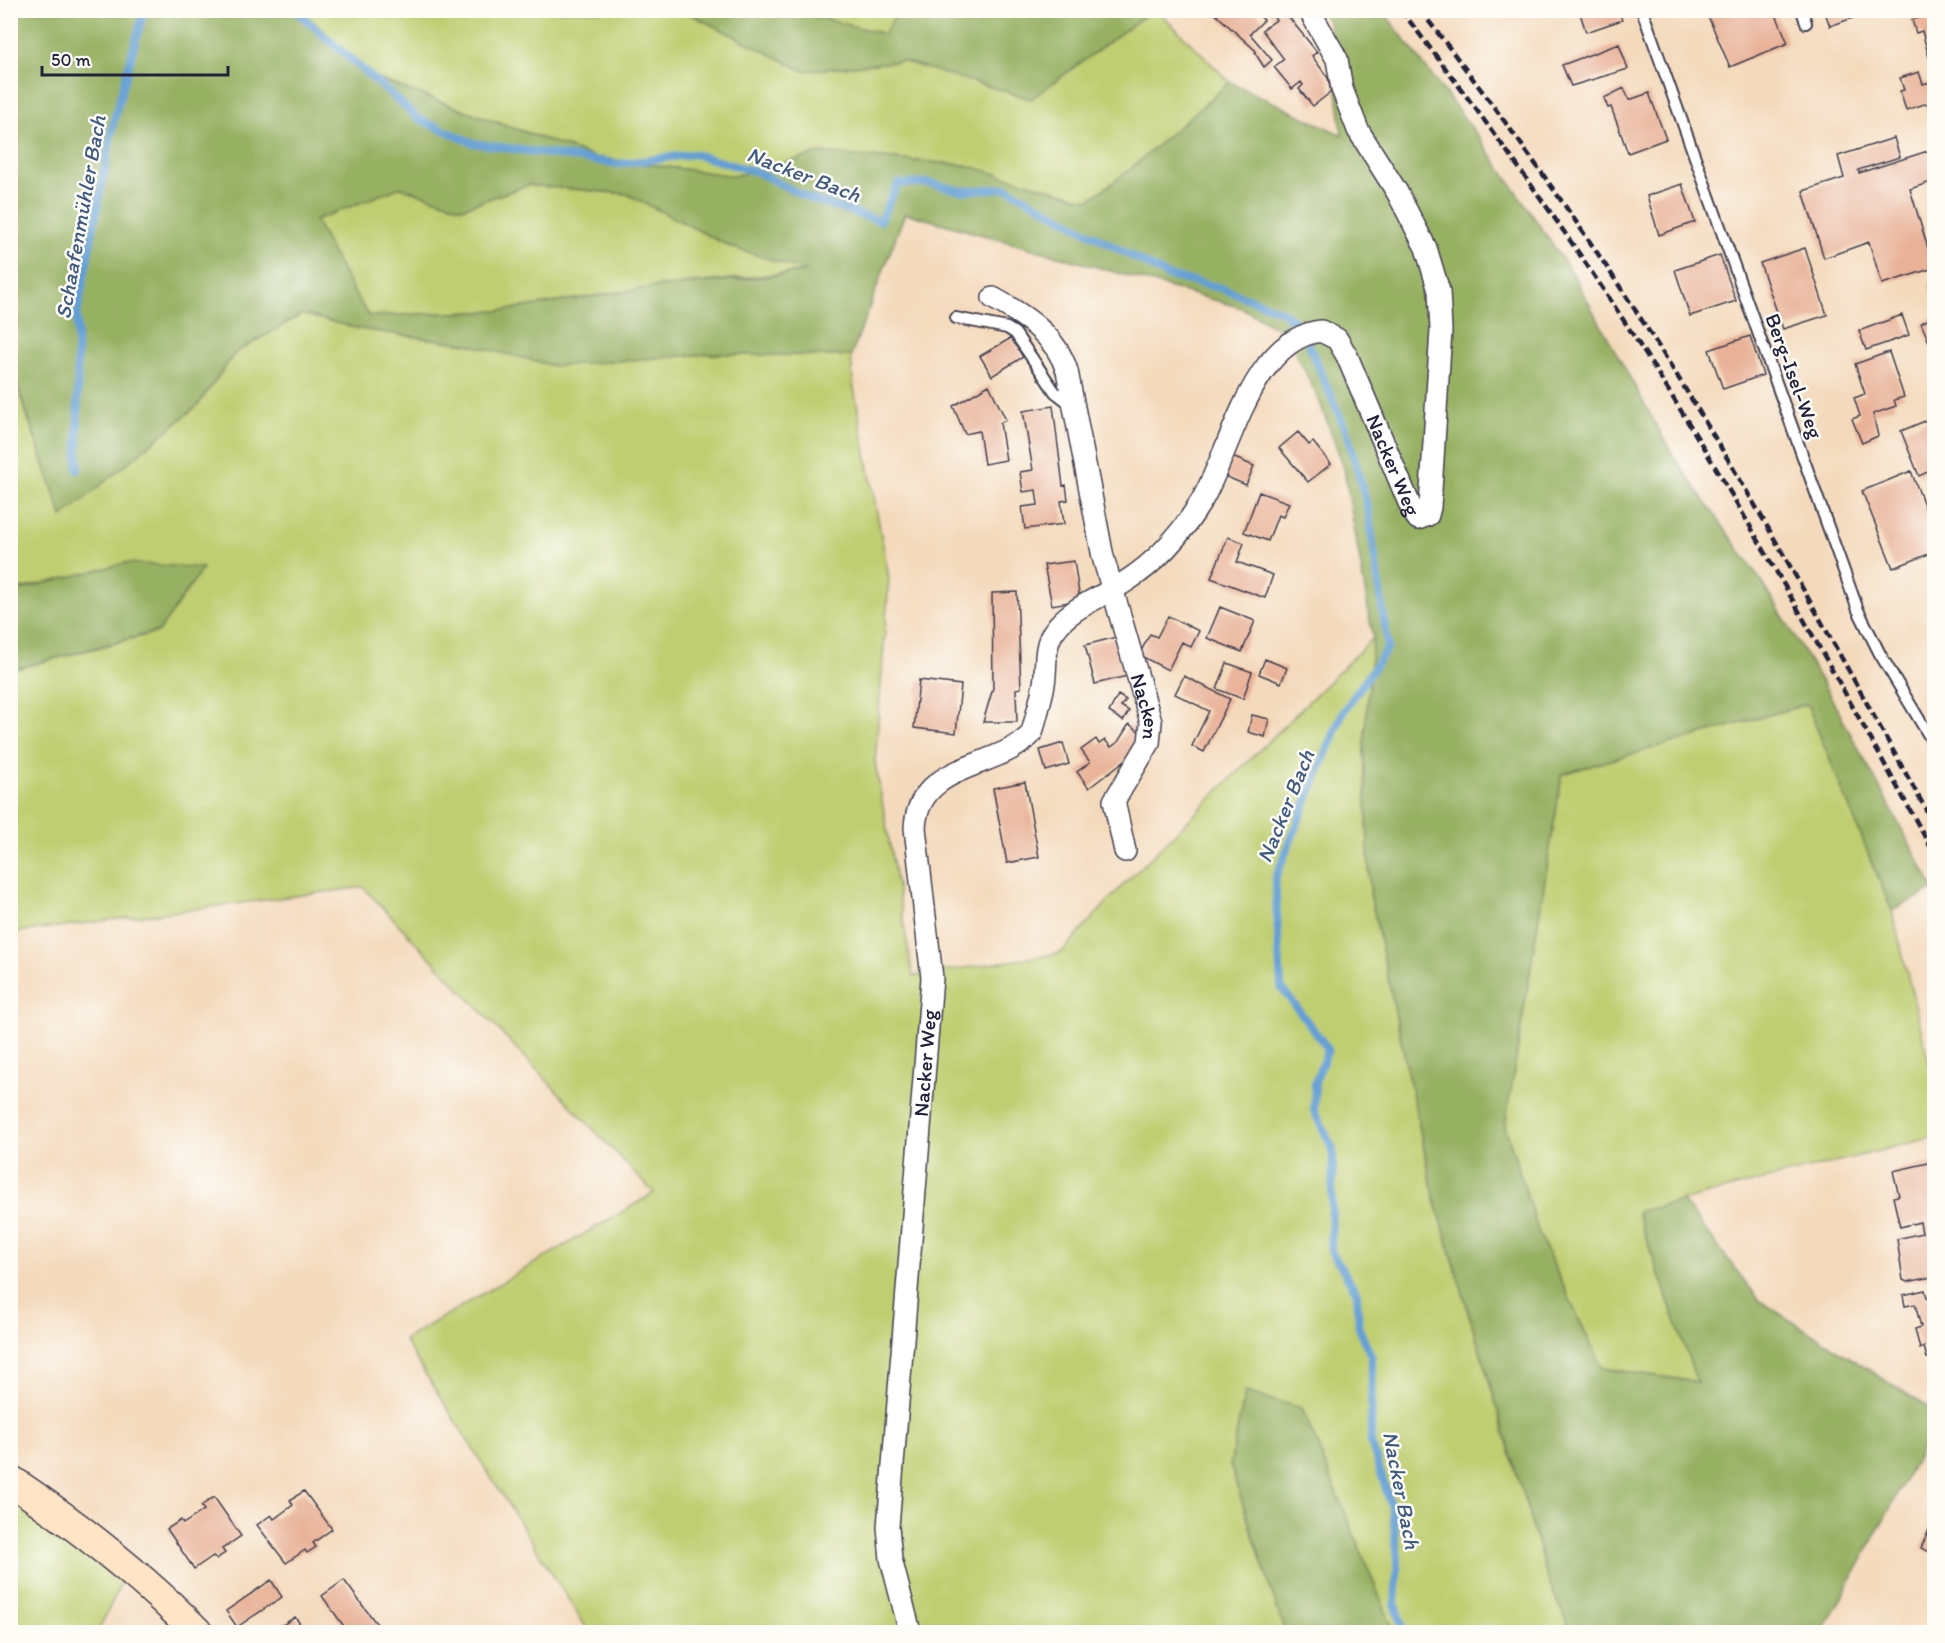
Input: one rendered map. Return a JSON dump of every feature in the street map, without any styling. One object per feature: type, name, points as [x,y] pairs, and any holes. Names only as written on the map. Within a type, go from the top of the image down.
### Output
[{"type":"street","name":"Nacker Weg","points":[[910,1632],[891,1559],[888,1527],[932,978],[915,817],[925,797],[946,777],[1028,738],[1032,733],[1044,683],[1047,648],[1052,633],[1070,614],[1113,590],[1160,554],[1175,538],[1202,499],[1254,387],[1270,361],[1295,341],[1315,332],[1330,334],[1344,348],[1404,496],[1418,519],[1428,515],[1433,485],[1441,330],[1441,304],[1436,276],[1418,229],[1358,130],[1342,89],[1337,59],[1309,10]]},
{"type":"street","points":[[993,298],[1032,322],[1048,337],[1064,361],[1098,531],[1113,590]]},
{"type":"street","name":"Nacken","points":[[1113,590],[1152,729],[1145,750],[1114,801],[1125,851]]},
{"type":"street","points":[[10,1480],[110,1552],[173,1606],[197,1632]]},
{"type":"lane","name":"Berg-Isel-Weg","points":[[1642,10],[1858,610],[1880,654],[1935,744]]},
{"type":"lane","points":[[1802,10],[1806,23]]},
{"type":"lane","points":[[956,318],[1007,328],[1015,333],[1024,342],[1055,392],[1075,407]]},
{"type":"green space","points":[[10,11],[302,11],[375,78],[594,157],[734,176],[821,153],[965,165],[1089,200],[1128,171],[1230,82],[1342,135],[1329,22],[1320,11],[1383,11],[1483,143],[1572,273],[1674,457],[1764,585],[1828,692],[1934,889],[1892,911],[1807,704],[1562,774],[1505,1126],[1539,1234],[1602,1368],[1697,1382],[1637,1212],[1683,1201],[1760,1301],[1934,1411],[1934,1426],[1823,1632],[1571,1632],[1549,1582],[1434,1196],[1370,893],[1364,745],[1373,638],[1344,468],[1319,400],[1286,333],[1242,308],[905,213],[851,356],[709,354],[554,366],[467,344],[360,329],[302,314],[235,353],[197,406],[62,517],[11,366]],"holes":[[[528,185],[627,194],[731,247],[807,271],[653,287],[499,311],[369,316],[315,220],[401,187],[462,208]]]},
{"type":"green space","points":[[302,11],[684,11],[804,71],[902,61],[1031,99],[1151,11],[1158,11],[1230,82],[1128,171],[1089,200],[965,165],[821,153],[734,176],[594,157],[375,78]]},
{"type":"green space","points":[[684,11],[793,11],[884,34],[898,11],[1151,11],[1031,99],[902,61],[804,71]]},
{"type":"green space","points":[[795,11],[898,11],[884,34]]},
{"type":"green space","points":[[528,185],[627,194],[731,247],[809,271],[653,287],[499,311],[369,316],[315,220],[401,187],[462,208]]},
{"type":"green space","points":[[302,314],[360,329],[467,344],[709,354],[851,356],[853,383],[889,578],[875,762],[913,976],[1061,953],[1120,888],[1373,638],[1364,745],[1370,893],[1434,1196],[1549,1582],[1571,1632],[1394,1632],[1302,1408],[1230,1465],[1285,1632],[589,1632],[404,1340],[654,1193],[363,887],[11,933],[11,670],[158,632],[202,569],[125,564],[11,591],[10,366],[62,516],[197,406],[235,353]]},
{"type":"green space","points":[[125,563],[203,568],[159,631],[11,670],[11,592]]},
{"type":"green space","points":[[1807,704],[1892,911],[1934,1083],[1934,1137],[1637,1212],[1697,1382],[1602,1368],[1539,1234],[1505,1126],[1562,774]]},
{"type":"green space","points":[[1245,1392],[1302,1408],[1394,1632],[1285,1632],[1230,1465]]},
{"type":"green space","points":[[10,1500],[122,1581],[98,1632],[11,1632],[10,1516],[15,1509],[11,1506]]},
{"type":"building","points":[[1211,10],[1253,10],[1264,20],[1250,34],[1272,60],[1264,67],[1256,51]]},
{"type":"building","points":[[1268,10],[1293,10],[1287,15],[1317,52],[1312,56],[1328,78],[1331,92],[1313,106],[1299,89],[1303,85],[1301,82],[1292,89],[1274,67],[1284,59],[1262,30],[1276,20]]},
{"type":"building","points":[[1579,10],[1618,10],[1622,20],[1586,32]]},
{"type":"building","points":[[1721,10],[1774,10],[1788,43],[1730,67],[1708,16]]},
{"type":"building","points":[[1824,10],[1873,10],[1873,11],[1830,26]]},
{"type":"building","points":[[1934,13],[1934,60],[1930,61],[1922,31],[1916,33],[1912,20]]},
{"type":"building","points":[[1619,44],[1628,69],[1571,86],[1562,65]]},
{"type":"building","points":[[1919,72],[1923,84],[1934,81],[1934,101],[1906,110],[1900,91],[1904,90],[1900,78]]},
{"type":"building","points":[[1624,88],[1629,100],[1649,93],[1666,139],[1628,153],[1611,107],[1608,108],[1604,98]]},
{"type":"building","points":[[1894,138],[1900,157],[1858,170],[1859,173],[1934,149],[1934,181],[1910,189],[1934,268],[1882,284],[1869,242],[1824,258],[1803,191],[1844,178],[1838,156]]},
{"type":"building","points":[[1682,184],[1695,222],[1659,235],[1647,196]]},
{"type":"building","points":[[1805,248],[1827,315],[1783,329],[1760,263]]},
{"type":"building","points":[[1720,255],[1736,301],[1690,316],[1675,270]]},
{"type":"building","points":[[1934,283],[1934,299],[1929,285]]},
{"type":"building","points":[[1902,315],[1909,335],[1866,350],[1859,331]]},
{"type":"building","points":[[1934,317],[1934,354],[1921,323]]},
{"type":"building","points":[[1750,336],[1763,375],[1723,389],[1709,350]]},
{"type":"building","points":[[1011,338],[1023,357],[992,376],[980,356]]},
{"type":"building","points":[[1889,352],[1904,397],[1894,400],[1896,406],[1873,414],[1878,436],[1862,443],[1852,419],[1860,416],[1854,398],[1865,394],[1855,364]]},
{"type":"building","points":[[989,385],[1006,420],[1000,423],[1006,460],[984,464],[979,431],[965,434],[953,406]]},
{"type":"building","points":[[1053,406],[1063,486],[1066,485],[1068,500],[1061,501],[1064,524],[1025,529],[1022,507],[1038,505],[1036,490],[1023,492],[1020,472],[1033,470],[1023,411]]},
{"type":"building","points":[[1932,418],[1934,469],[1919,476],[1901,431]]},
{"type":"building","points":[[1298,432],[1309,445],[1313,442],[1331,464],[1308,482],[1279,448]]},
{"type":"building","points":[[1230,456],[1254,466],[1246,485],[1222,475]]},
{"type":"building","points":[[1911,471],[1934,531],[1934,552],[1893,568],[1862,491]]},
{"type":"building","points":[[1259,492],[1289,503],[1283,517],[1278,515],[1268,541],[1244,532]]},
{"type":"building","points":[[1228,537],[1244,543],[1237,562],[1273,575],[1265,598],[1211,578]]},
{"type":"building","points":[[1074,561],[1080,600],[1052,605],[1044,565]]},
{"type":"building","points":[[1017,592],[1021,688],[1016,689],[1017,722],[983,722],[993,688],[992,593]]},
{"type":"building","points":[[1220,607],[1255,621],[1242,652],[1207,638]]},
{"type":"building","points":[[1168,616],[1199,631],[1191,647],[1182,642],[1168,670],[1139,655],[1150,634],[1157,637]]},
{"type":"building","points":[[1117,637],[1127,676],[1095,684],[1085,645]]},
{"type":"building","points":[[1265,659],[1287,668],[1281,683],[1259,674]]},
{"type":"building","points":[[1227,663],[1252,672],[1243,699],[1217,689]]},
{"type":"building","points":[[1184,676],[1230,699],[1204,752],[1192,746],[1209,711],[1175,694]]},
{"type":"building","points":[[919,680],[961,685],[956,733],[914,728]]},
{"type":"building","points":[[1118,695],[1126,700],[1121,706],[1129,711],[1123,721],[1109,712]]},
{"type":"building","points":[[1252,715],[1269,719],[1265,737],[1248,732]]},
{"type":"building","points":[[1129,724],[1145,736],[1129,757],[1089,788],[1077,772],[1090,762],[1081,750],[1096,739],[1099,744],[1105,740],[1111,747],[1118,742]]},
{"type":"building","points":[[1063,743],[1069,764],[1046,771],[1040,750]]},
{"type":"building","points":[[1025,782],[1039,857],[1007,863],[993,788]]},
{"type":"building","points":[[1933,1162],[1934,1283],[1932,1277],[1907,1282],[1903,1280],[1897,1239],[1922,1233],[1920,1222],[1900,1227],[1893,1197],[1899,1196],[1893,1171]]},
{"type":"building","points":[[1925,1290],[1928,1301],[1934,1299],[1934,1356],[1927,1358],[1924,1347],[1920,1349],[1915,1329],[1921,1327],[1915,1304],[1905,1306],[1903,1295]]},
{"type":"building","points":[[304,1491],[332,1529],[313,1543],[316,1547],[307,1553],[305,1550],[286,1563],[257,1525],[271,1515],[274,1519],[293,1505],[290,1500]]},
{"type":"building","points":[[214,1497],[241,1536],[222,1549],[225,1553],[216,1559],[213,1556],[194,1569],[167,1529],[181,1520],[183,1524],[204,1510],[201,1506]]},
{"type":"building","points":[[1930,1528],[1934,1530],[1934,1554],[1921,1548]]},
{"type":"building","points":[[271,1580],[282,1597],[237,1627],[226,1611]]},
{"type":"building","points":[[344,1580],[383,1632],[348,1632],[322,1596]]},
{"type":"building","points":[[295,1617],[306,1632],[272,1632]]},
{"type":"waterway","name":"Schaafenmühler Bach","points":[[78,470],[77,314],[114,120],[144,10]]},
{"type":"waterway","name":"Nacker Bach","points":[[295,10],[419,119],[473,143],[618,164],[694,154],[757,172],[808,198],[880,221],[898,184],[928,183],[962,191],[1007,188],[1168,276],[1221,288],[1281,311],[1294,321]]},
{"type":"waterway","name":"Nacker Bach","points":[[1309,345],[1348,435],[1368,509],[1388,647],[1342,714],[1275,879],[1281,987],[1328,1049],[1315,1083],[1314,1111],[1333,1149],[1331,1251],[1357,1293],[1359,1328],[1372,1358],[1371,1443],[1392,1508],[1398,1559],[1395,1604],[1405,1632]]},
{"type":"railway","points":[[1401,10],[1523,173],[1581,256],[1677,404],[1753,531],[1934,853]]},
{"type":"railway","points":[[1420,10],[1535,163],[1642,320],[1767,526],[1934,824]]}]
